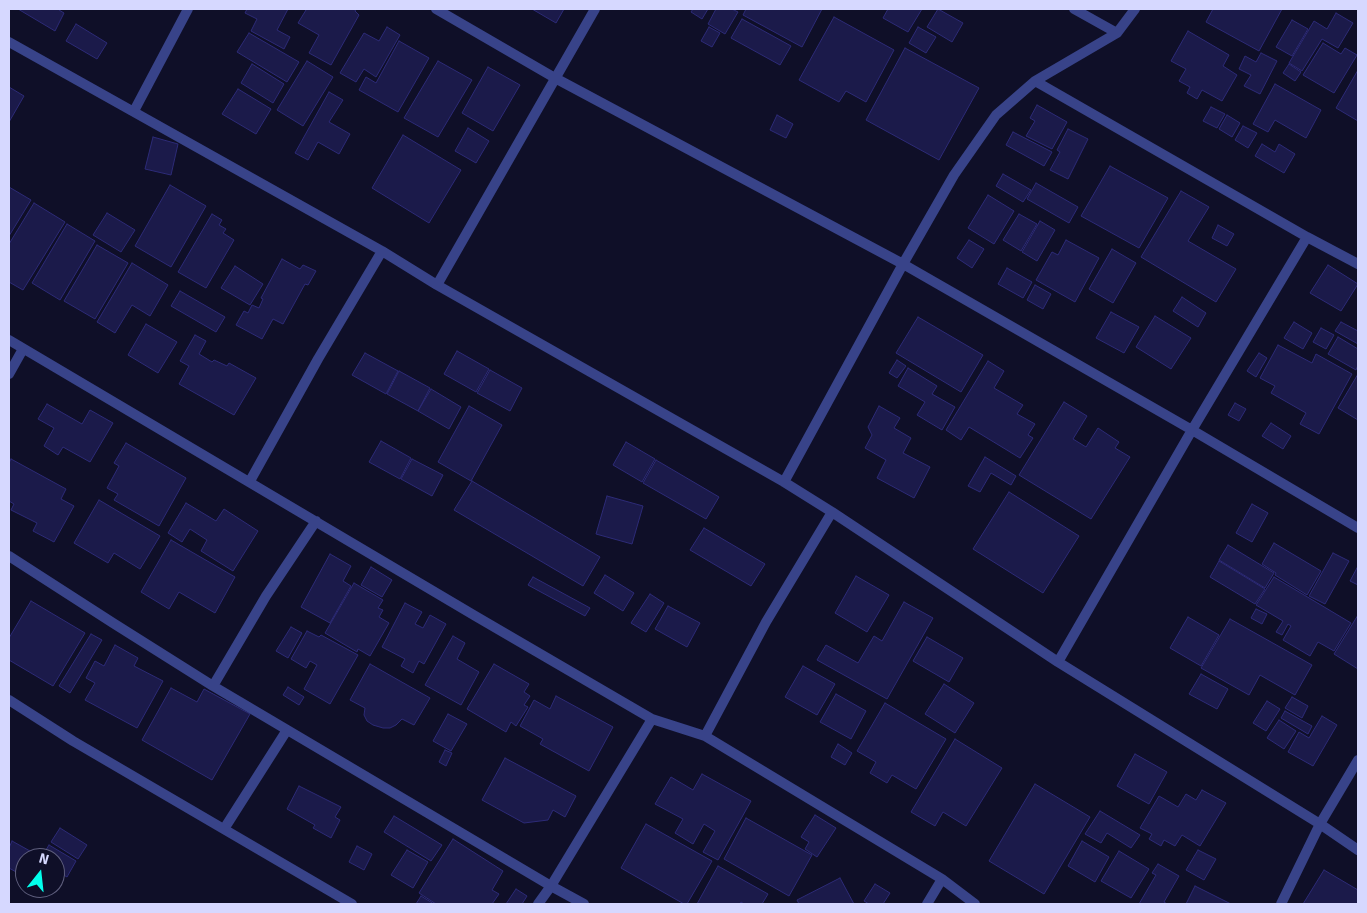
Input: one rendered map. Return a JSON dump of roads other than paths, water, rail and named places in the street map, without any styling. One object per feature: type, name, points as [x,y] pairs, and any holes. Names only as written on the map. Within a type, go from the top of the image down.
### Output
[{"type":"street","points":[[134,111],[188,9]]},
{"type":"street","points":[[436,9],[555,78],[903,264],[1358,528]]},
{"type":"street","points":[[437,285],[595,9]]},
{"type":"street","points":[[1074,9],[1117,33]]},
{"type":"street","points":[[784,482],[954,174],[996,115],[1035,81],[1117,33],[1135,9]]},
{"type":"street","points":[[9,42],[382,250],[437,285],[784,482],[1058,662],[1320,824],[1358,850]]},
{"type":"street","points":[[1035,81],[1358,264]]},
{"type":"street","points":[[1058,662],[1307,236]]},
{"type":"street","points":[[250,482],[318,359],[382,250]]},
{"type":"street","points":[[9,340],[652,719],[705,736],[942,879],[975,904]]},
{"type":"street","points":[[9,374],[23,349]]},
{"type":"street","points":[[705,736],[766,622],[832,512]]},
{"type":"street","points":[[214,686],[266,596],[316,521]]},
{"type":"street","points":[[9,556],[214,686],[584,904]]},
{"type":"street","points":[[9,700],[73,741],[352,904]]},
{"type":"street","points":[[538,904],[551,886],[652,719]]},
{"type":"street","points":[[224,829],[288,730]]},
{"type":"street","points":[[1281,904],[1320,824],[1358,760]]},
{"type":"street","points":[[928,904],[942,879]]}]
